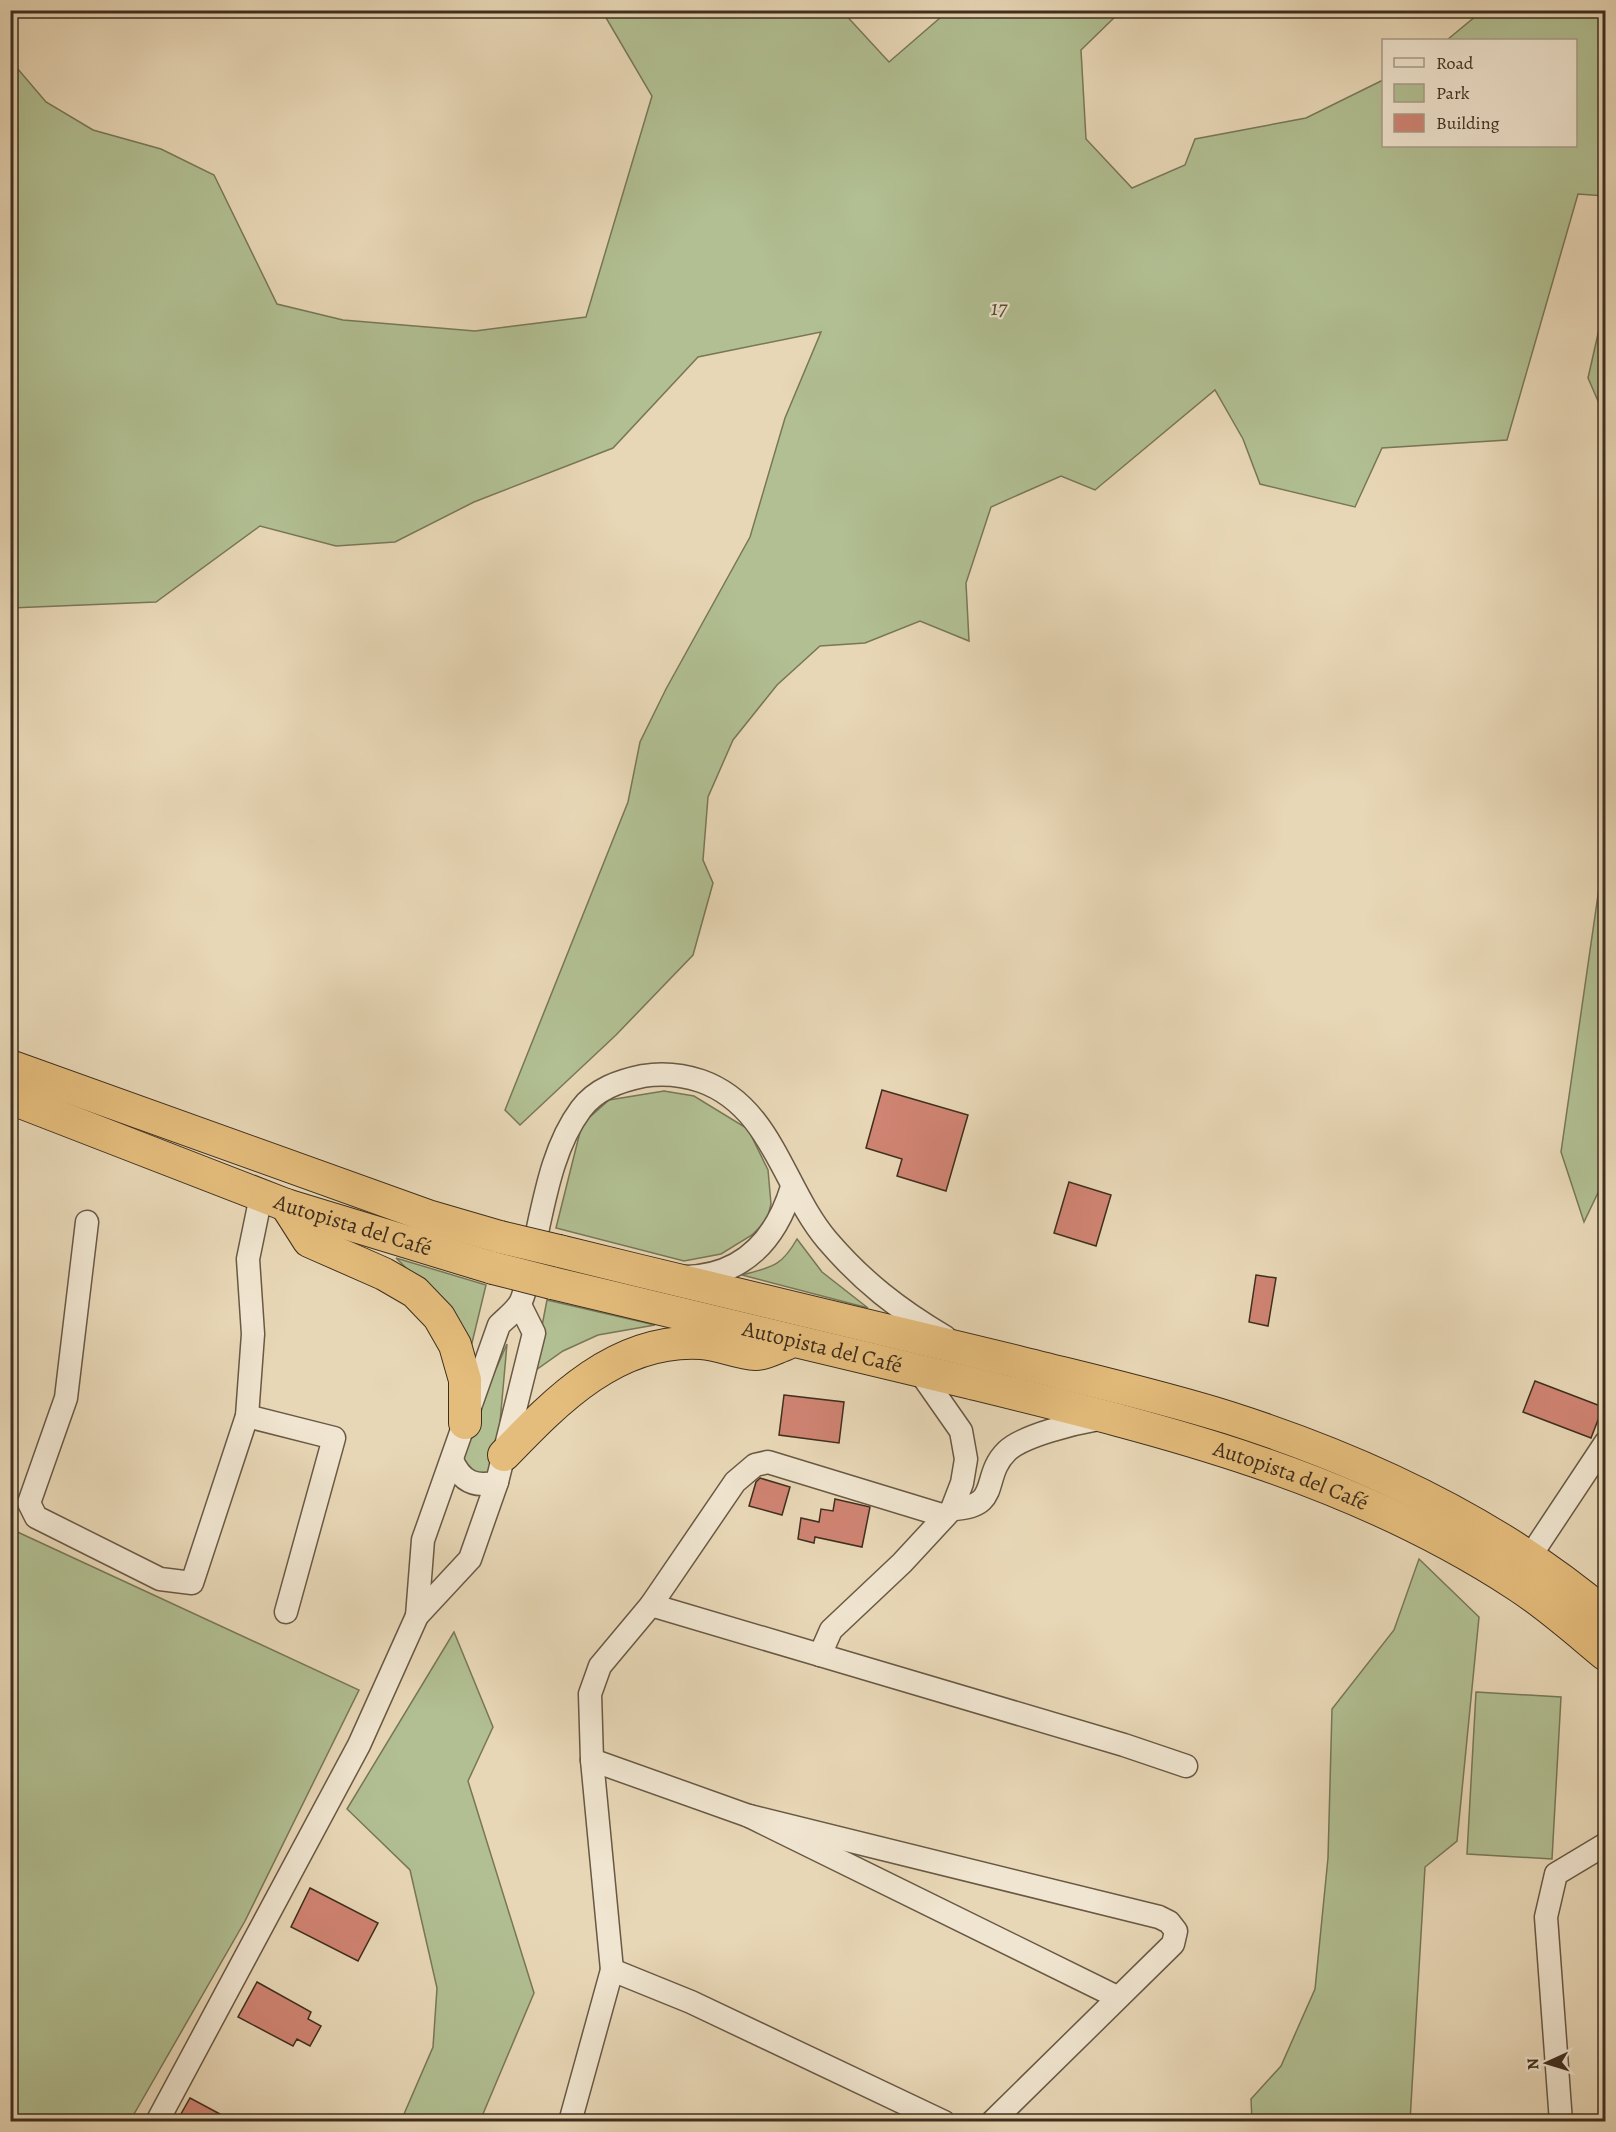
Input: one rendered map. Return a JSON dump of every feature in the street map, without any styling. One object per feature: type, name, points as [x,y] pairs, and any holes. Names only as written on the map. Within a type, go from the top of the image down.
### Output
[{"type":"highway","name":"Autopista del Café","points":[[10,1066],[428,1216],[500,1237],[965,1348],[1184,1404],[1309,1446],[1410,1491],[1472,1523],[1529,1558],[1605,1615]]},
{"type":"highway","name":"Autopista del Café","points":[[10,1098],[273,1201],[493,1268],[1108,1417],[1244,1456],[1328,1487],[1444,1542],[1518,1586],[1605,1655]]},
{"type":"highway","points":[[273,1201],[309,1240],[384,1274],[415,1292],[439,1317],[455,1345],[465,1380],[465,1423]]},
{"type":"highway","points":[[500,1468],[561,1397],[591,1375],[626,1357],[659,1347],[701,1343],[758,1354],[795,1341]]},
{"type":"street","points":[[417,1616],[423,1540],[499,1325],[520,1305],[554,1164],[567,1128],[588,1100],[619,1081],[650,1075],[685,1076],[716,1087],[742,1105],[763,1131],[792,1187],[825,1238],[866,1283],[904,1312],[965,1348]]},
{"type":"street","points":[[660,1276],[689,1277],[718,1272],[745,1259],[767,1240],[783,1215],[792,1187]]},
{"type":"street","points":[[87,1222],[66,1398],[29,1503],[36,1516],[160,1579],[192,1583],[247,1416],[253,1334],[248,1258],[273,1201]]},
{"type":"street","points":[[157,2121],[359,1745],[417,1616],[470,1559],[500,1468],[534,1333],[520,1305]]},
{"type":"street","points":[[820,1655],[831,1630],[902,1563],[948,1513],[962,1483],[966,1459],[961,1431],[919,1371]]},
{"type":"street","points":[[247,1416],[334,1438],[286,1612]]},
{"type":"street","points":[[570,2121],[612,1970],[592,1760],[590,1694],[600,1666],[651,1605],[735,1482],[755,1465],[768,1462],[948,1513],[972,1508],[984,1500],[997,1467],[1008,1450],[1067,1425],[1108,1417]]},
{"type":"street","points":[[1529,1558],[1605,1442]]},
{"type":"street","points":[[452,1460],[464,1480],[475,1485],[500,1468]]},
{"type":"street","points":[[651,1605],[1124,1745],[1186,1766]]},
{"type":"street","points":[[592,1760],[749,1816],[1159,1917],[1169,1922],[1176,1931],[1173,1944],[992,2121]]},
{"type":"street","points":[[749,1816],[1117,1997]]},
{"type":"street","points":[[1561,2121],[1546,1917],[1556,1874],[1605,1844]]},
{"type":"street","points":[[612,1970],[691,2002],[944,2121]]},
{"type":"green space","name":"17","points":[[602,11],[842,11],[889,62],[948,11],[1121,11],[1081,50],[1086,139],[1132,188],[1185,165],[1195,139],[1306,118],[1382,80],[1382,147],[1577,147],[1577,39],[1448,39],[1482,11],[1605,11],[1605,196],[1578,194],[1507,440],[1382,448],[1355,507],[1260,484],[1243,439],[1215,390],[1095,490],[1061,476],[991,507],[966,583],[969,641],[920,621],[865,643],[820,646],[777,685],[733,740],[708,797],[703,860],[713,883],[693,955],[616,1035],[520,1125],[505,1110],[628,802],[640,742],[666,689],[750,537],[785,418],[821,332],[698,357],[613,448],[474,502],[395,542],[336,546],[260,526],[156,602],[11,608],[10,173],[16,166],[10,161],[11,61],[46,102],[93,130],[161,149],[214,175],[277,304],[343,320],[475,331],[586,317],[652,96]]},
{"type":"green space","points":[[1605,303],[1605,417],[1588,378]]},
{"type":"green space","points":[[1605,786],[1605,1178],[1584,1222],[1561,1152],[1599,888]]},
{"type":"green space","points":[[664,1091],[694,1096],[748,1129],[768,1170],[771,1204],[767,1220],[752,1235],[721,1254],[684,1261],[556,1228],[582,1124],[609,1100]]},
{"type":"green space","points":[[797,1239],[822,1272],[868,1308],[742,1275],[761,1270],[780,1261]]},
{"type":"green space","points":[[396,1258],[486,1285],[471,1347],[425,1287]]},
{"type":"green space","points":[[547,1300],[655,1325],[598,1335],[563,1351],[533,1372]]},
{"type":"green space","points":[[507,1344],[496,1467],[488,1473],[475,1474],[463,1465],[463,1443]]},
{"type":"green space","points":[[11,1529],[359,1690],[245,1921],[130,2121],[11,2121]]},
{"type":"green space","points":[[1419,1559],[1479,1617],[1457,1841],[1425,1867],[1410,2121],[1252,2121],[1251,2099],[1281,2066],[1315,1989],[1328,1858],[1332,1709],[1394,1630]]},
{"type":"green space","points":[[454,1632],[493,1727],[468,1781],[534,1993],[480,2121],[401,2121],[433,2047],[437,1988],[410,1870],[347,1809]]},
{"type":"green space","points":[[1476,1692],[1561,1697],[1552,1859],[1467,1854]]},
{"type":"building","points":[[882,1090],[968,1115],[946,1191],[897,1176],[902,1159],[866,1148]]},
{"type":"building","points":[[1069,1182],[1111,1195],[1096,1246],[1054,1233]]},
{"type":"building","points":[[1256,1275],[1276,1278],[1268,1326],[1249,1322]]},
{"type":"building","points":[[1535,1381],[1603,1407],[1591,1438],[1523,1412]]},
{"type":"building","points":[[784,1395],[844,1402],[839,1443],[779,1435]]},
{"type":"building","points":[[760,1478],[790,1487],[782,1515],[749,1506],[756,1482]]},
{"type":"building","points":[[835,1499],[870,1507],[862,1547],[815,1537],[814,1543],[798,1539],[801,1518],[819,1522],[821,1509],[833,1511]]},
{"type":"building","points":[[310,1888],[378,1923],[358,1961],[291,1927]]},
{"type":"building","points":[[257,1982],[311,2012],[308,2019],[321,2026],[310,2046],[297,2039],[293,2046],[238,2017]]},
{"type":"building","points":[[190,2098],[233,2121],[177,2121]]}]
